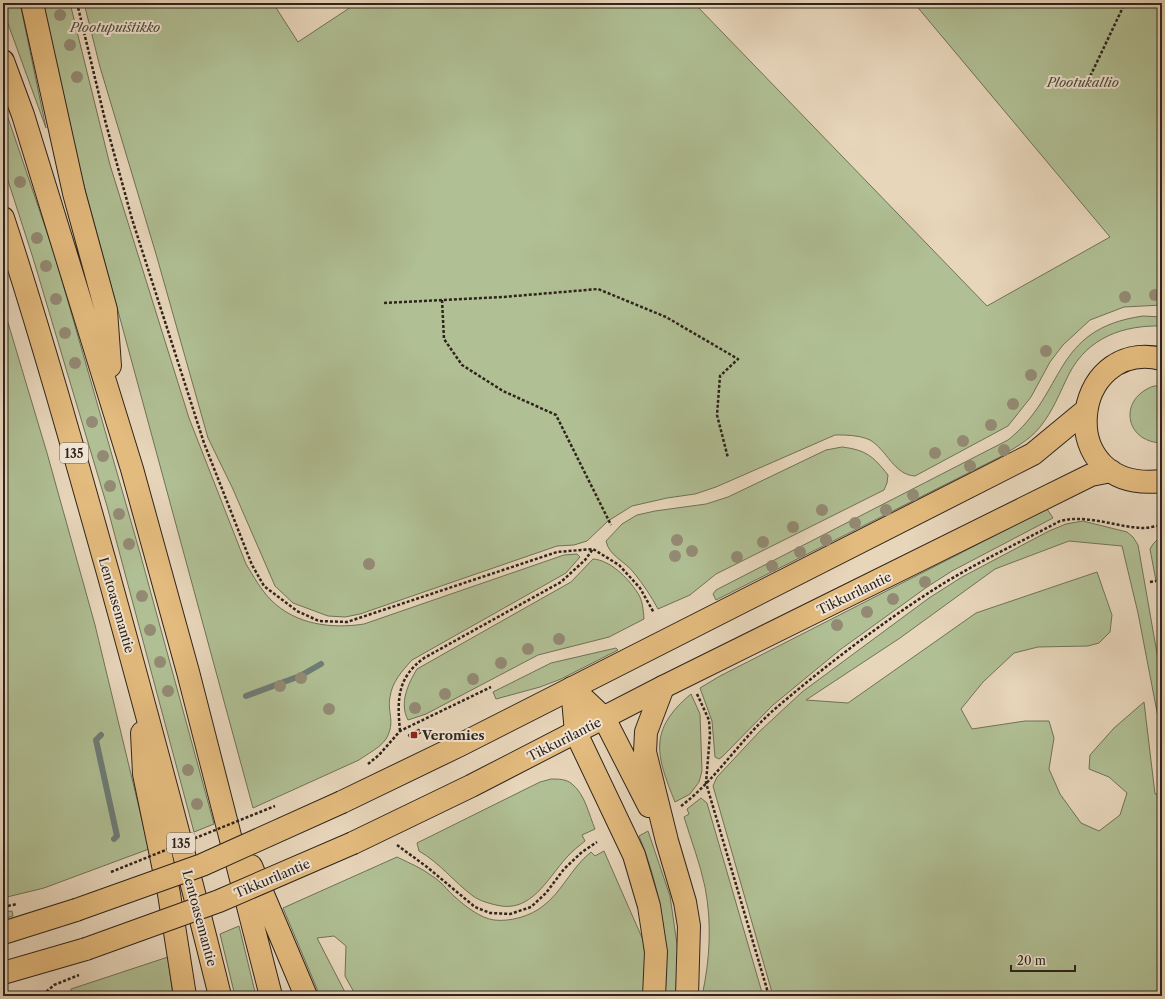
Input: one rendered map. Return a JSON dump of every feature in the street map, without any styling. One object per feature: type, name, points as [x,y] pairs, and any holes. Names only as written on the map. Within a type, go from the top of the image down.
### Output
[{"type":"main road","points":[[32,3],[74,193],[106,310],[113,403]]},
{"type":"main road","points":[[3,61],[23,115],[113,403],[188,672],[271,996]]},
{"type":"main road","name":"Lentoasemantie","points":[[3,218],[66,424],[140,690],[220,996]]},
{"type":"main road","points":[[1162,360],[1151,357],[1129,360],[1110,369],[1095,386],[1085,411],[1085,429],[1088,440],[1101,462],[1111,471],[1130,480],[1147,483],[1162,481]]},
{"type":"main road","points":[[3,933],[76,910],[202,864],[342,802],[572,688],[1033,454],[1085,411]]},
{"type":"main road","name":"Tikkurilantie","points":[[3,973],[86,949],[219,901],[352,843],[576,733],[663,687],[1091,475],[1111,471]]},
{"type":"main road","points":[[663,687],[646,732],[644,752],[667,841],[685,902],[689,926],[687,996]]},
{"type":"main road","points":[[572,688],[604,718],[667,841]]},
{"type":"main road","points":[[572,688],[576,733],[634,855],[649,906],[656,952],[654,996]]},
{"type":"main road","points":[[140,690],[144,774],[169,894],[185,996]]},
{"type":"main road","points":[[216,784],[306,996]]},
{"type":"path","points":[[77,3],[106,124],[132,219],[204,443],[252,566],[264,586],[297,611],[319,621],[347,622],[557,552],[593,549],[619,565],[640,588],[654,613]]},
{"type":"path","points":[[1086,85],[1125,3]]},
{"type":"path","points":[[384,303],[503,297],[598,289],[666,317],[738,359],[720,376],[717,415],[728,458]]},
{"type":"path","points":[[442,300],[444,339],[462,365],[503,391],[556,416],[612,525]]},
{"type":"path","points":[[676,809],[694,796],[753,730],[801,688],[889,621],[930,592],[1060,521],[1073,518],[1086,518],[1144,528],[1162,525]]},
{"type":"path","points":[[400,731],[398,707],[399,691],[414,665],[561,582],[585,560],[593,549]]},
{"type":"path","points":[[1150,582],[1156,582]]},
{"type":"path","points":[[363,767],[380,756],[400,731],[491,687]]},
{"type":"path","points":[[695,691],[708,720],[710,734],[706,783],[769,996]]},
{"type":"path","points":[[107,874],[279,805]]},
{"type":"path","points":[[395,844],[427,867],[475,907],[490,913],[510,914],[530,907],[546,893],[564,869],[582,852],[597,842]]},
{"type":"path","points":[[36,996],[45,995],[54,985],[86,973]]},
{"type":"green space","points":[[3,3],[20,3],[46,128],[3,10]]},
{"type":"green space","points":[[43,3],[70,3],[110,165],[189,418],[246,564],[267,596],[281,608],[303,620],[339,626],[364,624],[564,555],[577,554],[580,557],[566,573],[412,660],[401,673],[393,686],[389,703],[391,722],[389,733],[386,739],[377,748],[359,760],[253,808],[77,160]]},
{"type":"green space","points":[[84,3],[273,3],[298,42],[357,3],[694,3],[987,306],[1110,237],[914,3],[1162,3],[1162,305],[1124,307],[1090,320],[1063,345],[1050,362],[1031,397],[1008,426],[915,476],[908,475],[896,467],[876,444],[870,440],[857,436],[835,435],[716,487],[695,494],[667,498],[632,506],[608,521],[587,541],[574,545],[557,546],[360,614],[345,617],[328,616],[293,603],[275,586],[232,487],[208,438],[156,254],[100,67]]},
{"type":"green space","points":[[3,103],[55,256],[140,553],[214,824],[194,832],[107,506],[33,258],[3,165]]},
{"type":"green space","points":[[3,306],[47,453],[95,625],[149,849],[44,888],[3,898]]},
{"type":"green space","points":[[1143,316],[1162,317],[1162,326],[1148,326],[1121,331],[1097,342],[1086,351],[1077,361],[1069,374],[1053,408],[1045,421],[1036,432],[1020,444],[998,458],[716,600],[713,594],[716,590],[1008,440],[1027,422],[1041,403],[1063,365],[1075,349],[1091,334],[1113,323]]},
{"type":"green space","points":[[1154,386],[1162,386],[1162,443],[1149,441],[1140,435],[1133,428],[1130,419],[1131,409],[1135,400],[1142,392]]},
{"type":"green space","points":[[842,447],[863,452],[878,463],[888,475],[884,490],[716,574],[690,595],[658,609],[647,590],[634,573],[610,551],[606,541],[622,524],[637,515],[706,504],[728,497],[826,450]]},
{"type":"green space","points":[[1047,509],[1053,518],[952,571],[927,587],[841,649],[773,705],[722,757],[719,759],[715,757],[712,721],[700,688],[720,676]]},
{"type":"green space","points":[[1083,521],[1127,532],[1133,537],[1138,545],[1162,682],[1162,738],[1138,613],[1122,546],[1069,541],[995,569],[900,638],[806,700],[848,703],[976,613],[1097,572],[1112,615],[1110,632],[1099,643],[1088,646],[1038,647],[1014,653],[983,682],[961,709],[972,729],[1025,721],[1049,721],[1054,738],[1049,769],[1060,794],[1081,823],[1099,831],[1120,815],[1127,793],[1109,777],[1089,769],[1090,755],[1114,728],[1144,702],[1155,794],[1162,794],[1162,968],[1160,971],[1162,996],[773,996],[713,786],[717,777],[760,731],[802,692],[929,598],[962,577],[1049,531],[1066,524]]},
{"type":"green space","points":[[1162,535],[1162,580],[1156,581],[1150,549]]},
{"type":"green space","points":[[593,559],[612,566],[629,581],[640,598],[644,619],[609,637],[538,655],[426,714],[408,720],[404,707],[406,694],[417,669],[571,582]]},
{"type":"green space","points":[[616,648],[618,650],[561,679],[540,687],[496,699],[493,692],[551,663]]},
{"type":"green space","points":[[691,694],[700,714],[702,771],[699,782],[690,794],[675,802],[663,770],[660,757],[660,744],[662,732],[668,719],[677,707]]},
{"type":"green space","points":[[551,779],[568,781],[576,788],[586,805],[595,829],[582,835],[585,841],[569,855],[537,893],[529,900],[508,906],[496,905],[481,901],[466,891],[434,861],[419,851],[417,843],[540,782]]},
{"type":"green space","points":[[701,798],[707,803],[763,996],[702,996],[707,969],[709,914],[703,878],[684,817],[689,814],[687,809]]},
{"type":"green space","points":[[648,831],[670,896],[680,965],[677,996],[665,996],[666,955],[658,895],[639,836]]},
{"type":"green space","points":[[604,851],[643,940],[647,972],[645,996],[356,996],[345,976],[346,946],[334,936],[317,938],[347,996],[320,996],[283,908],[397,857],[420,868],[435,878],[468,908],[478,914],[494,920],[513,919],[538,910],[556,894],[584,858],[591,852],[595,856]]},
{"type":"green space","points":[[12,911],[13,916],[3,919],[3,912]]},
{"type":"green space","points":[[239,926],[256,996],[235,996],[220,934]]},
{"type":"green space","points":[[168,957],[173,996],[72,996],[71,989]]},
{"type":"building","points":[[419,729],[421,733],[410,738],[408,735]]},
{"type":"waterway","points":[[246,696],[300,676],[321,664]]},
{"type":"waterway","points":[[101,735],[96,740],[117,836],[114,839]]},
{"type":"place","name":"Veromies","points":[[414,735]]},
{"type":"park label","name":"Plootupuistikko","points":[[115,27]]},
{"type":"park label","name":"Plootukallio","points":[[1083,82]]}]
